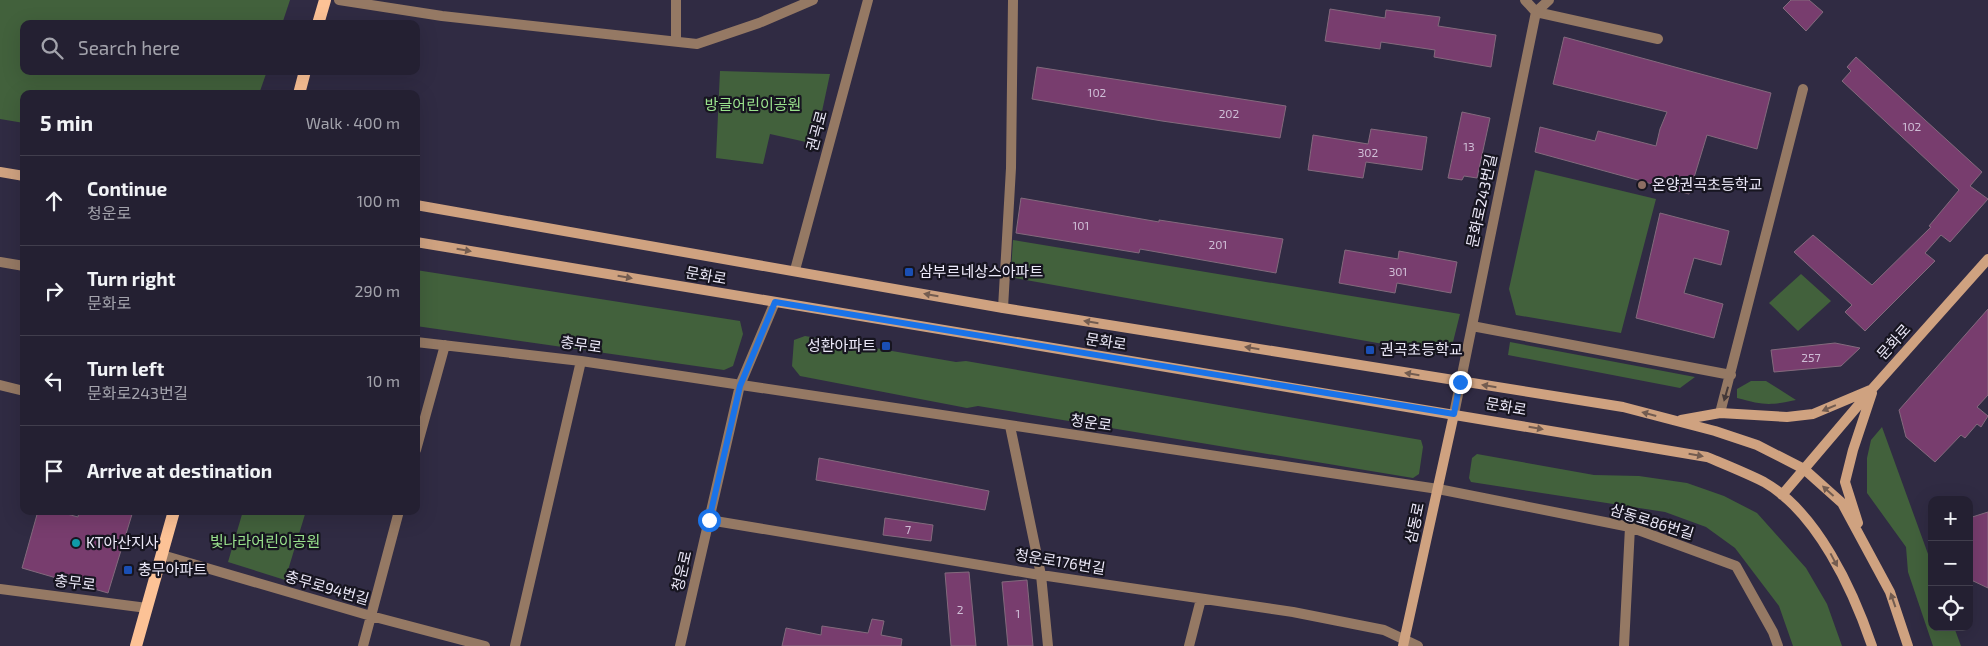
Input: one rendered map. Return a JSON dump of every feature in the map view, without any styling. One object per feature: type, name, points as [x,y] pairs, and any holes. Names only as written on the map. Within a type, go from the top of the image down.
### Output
[{"type":"main road","points":[[319,20],[325,0]]},
{"type":"main road","points":[[296,90],[304,75]]},
{"type":"main road","points":[[300,90],[304,75]]},
{"type":"main road","points":[[304,75],[306,90]]},
{"type":"main road","points":[[0,172],[20,175]]},
{"type":"main road","name":"문화로","points":[[420,206],[1003,308],[1623,407],[1677,421],[1756,445],[1804,469],[1842,503],[1890,592],[1908,646]]},
{"type":"main road","name":"문화로","points":[[420,243],[1708,457],[1764,483],[1782,495],[1810,523],[1832,556],[1862,616],[1872,646]]},
{"type":"main road","name":"문화로","points":[[1782,495],[1873,388],[1988,259]]},
{"type":"main road","points":[[1677,421],[1720,413],[1787,417],[1813,414],[1873,388]]},
{"type":"main road","points":[[1865,545],[1845,482],[1873,388]]},
{"type":"main road","name":"삼동로","points":[[1404,643],[1454,414]]},
{"type":"main road","points":[[136,646],[173,515]]},
{"type":"street","points":[[339,0],[442,16],[696,44],[759,23],[813,0]]},
{"type":"street","points":[[676,0],[676,42]]},
{"type":"street","name":"권곡로","points":[[795,270],[868,0]]},
{"type":"street","points":[[1003,308],[1011,168],[1013,0]]},
{"type":"street","points":[[1525,0],[1536,12],[1658,39]]},
{"type":"street","points":[[1536,12],[1549,0]]},
{"type":"street","name":"문화로243번길","points":[[1454,414],[1536,12]]},
{"type":"street","points":[[1720,413],[1803,89]]},
{"type":"street","points":[[0,262],[20,265]]},
{"type":"street","name":"청운로","points":[[680,646],[740,386],[775,302]]},
{"type":"street","points":[[1472,326],[1731,375]]},
{"type":"street","name":"충무로","points":[[420,342],[581,361],[740,386]]},
{"type":"street","points":[[420,436],[445,345]]},
{"type":"street","points":[[515,646],[581,361]]},
{"type":"street","points":[[0,385],[20,390]]},
{"type":"street","name":"청운로","points":[[740,386],[938,413],[1010,426],[1438,489]]},
{"type":"street","points":[[1010,426],[1041,575],[1048,646]]},
{"type":"street","name":"삼동로86번길","points":[[1438,489],[1630,528],[1736,566],[1773,632],[1776,645]]},
{"type":"street","points":[[363,646],[398,515]]},
{"type":"street","name":"청운로176번길","points":[[709,520],[1041,575],[1293,612],[1384,630],[1404,643]]},
{"type":"street","points":[[1624,646],[1630,528]]},
{"type":"street","name":"충무로94번길","points":[[162,555],[371,616],[485,646]]},
{"type":"street","name":"충무로","points":[[0,589],[146,608]]},
{"type":"street","points":[[1189,646],[1201,599]]},
{"type":"street","points":[[1404,643],[1418,646]]},
{"type":"green space","points":[[0,0],[290,0],[283,20],[20,20],[20,75],[266,75],[260,90],[20,90],[20,122],[0,119]]},
{"type":"green space","name":"방글어린이공원","points":[[720,71],[830,74],[815,144],[770,134],[763,164],[716,158]]},
{"type":"green space","points":[[1535,170],[1656,199],[1621,333],[1516,315],[1509,289]]},
{"type":"green space","points":[[1013,240],[1460,314],[1452,346],[1439,354],[1015,278],[1011,271]]},
{"type":"green space","points":[[420,271],[740,321],[743,334],[733,366],[724,370],[420,327]]},
{"type":"green space","points":[[1801,274],[1831,301],[1798,331],[1769,303]]},
{"type":"green space","points":[[805,336],[956,362],[966,361],[1421,440],[1423,447],[1419,474],[1413,478],[978,406],[967,408],[800,376],[792,366],[794,340]]},
{"type":"green space","points":[[1510,342],[1695,377],[1680,388],[1508,355]]},
{"type":"green space","points":[[1751,381],[1766,381],[1796,400],[1766,404],[1737,398],[1737,389]]},
{"type":"green space","points":[[1882,427],[1928,554],[1928,631],[1955,631],[1961,646],[1933,646],[1908,572],[1906,547],[1867,493],[1867,458],[1871,440]]},
{"type":"green space","points":[[1477,454],[1594,475],[1639,476],[1687,483],[1724,496],[1757,513],[1806,568],[1827,604],[1842,646],[1793,646],[1779,606],[1735,548],[1706,527],[1665,512],[1471,482],[1469,478],[1472,458]]},
{"type":"green space","name":"빛나라어린이공원","points":[[242,515],[305,515],[285,580],[228,562]]},
{"type":"building","points":[[1791,0],[1809,0],[1823,12],[1806,31],[1783,8]]},
{"type":"building","points":[[1330,9],[1385,18],[1386,10],[1440,17],[1438,26],[1496,35],[1491,67],[1434,57],[1435,50],[1381,42],[1380,49],[1325,41]]},
{"type":"building","points":[[1564,37],[1771,93],[1757,149],[1707,135],[1689,194],[1535,152],[1540,127],[1595,141],[1598,131],[1656,146],[1667,112],[1553,84]]},
{"type":"building","points":[[1856,57],[1982,172],[1970,186],[1988,199],[1950,242],[1941,235],[1925,253],[1935,261],[1865,331],[1845,312],[1852,305],[1794,252],[1813,235],[1872,285],[1931,227],[1929,226],[1959,190],[1842,81],[1851,71],[1847,67]]},
{"type":"building","points":[[1037,67],[1286,106],[1280,138],[1162,121],[1032,99]]},
{"type":"building","points":[[1462,112],[1490,118],[1477,178],[1464,176],[1462,180],[1448,178]]},
{"type":"building","points":[[1371,129],[1427,137],[1422,170],[1366,162],[1363,178],[1308,170],[1313,135],[1368,144]]},
{"type":"building","points":[[1021,198],[1159,222],[1159,220],[1283,239],[1276,273],[1140,249],[1139,253],[1016,233]]},
{"type":"building","points":[[1660,213],[1729,231],[1721,265],[1694,258],[1684,293],[1723,304],[1714,338],[1636,318]]},
{"type":"building","points":[[1345,250],[1398,259],[1399,251],[1457,262],[1451,293],[1397,283],[1395,293],[1339,283]]},
{"type":"building","points":[[1988,309],[1988,395],[1977,407],[1988,416],[1981,427],[1977,424],[1965,438],[1961,435],[1935,462],[1906,437],[1899,410]]},
{"type":"building","points":[[1835,343],[1860,348],[1841,366],[1774,372],[1771,350]]},
{"type":"building","points":[[819,458],[989,491],[985,510],[816,480]]},
{"type":"building","points":[[1988,512],[1988,588],[1973,581],[1973,517]]},
{"type":"building","name":"KT아산지사","points":[[37,515],[71,515],[78,517],[78,515],[132,515],[108,593],[22,568]]},
{"type":"building","points":[[885,518],[933,525],[931,541],[883,535]]},
{"type":"building","points":[[969,572],[976,646],[951,646],[945,573]]},
{"type":"building","points":[[1027,580],[1033,646],[1008,646],[1002,582]]},
{"type":"building","points":[[872,619],[884,621],[881,635],[902,639],[901,646],[782,646],[786,628],[821,635],[822,626],[868,633]]},
{"type":"place","name":"온양권곡초등학교","points":[[1642,185]]},
{"type":"place","name":"삼부르네상스아파트","points":[[909,272]]},
{"type":"place","name":"성환아파트","points":[[886,346]]},
{"type":"place","name":"권곡초등학교","points":[[1370,350]]},
{"type":"place","name":"KT아산지사","points":[[76,543]]},
{"type":"place","name":"충무아파트","points":[[128,570]]},
{"type":"route","points":[[709,520],[740,386],[775,302],[995,340],[1454,414],[1460,382]]}]
